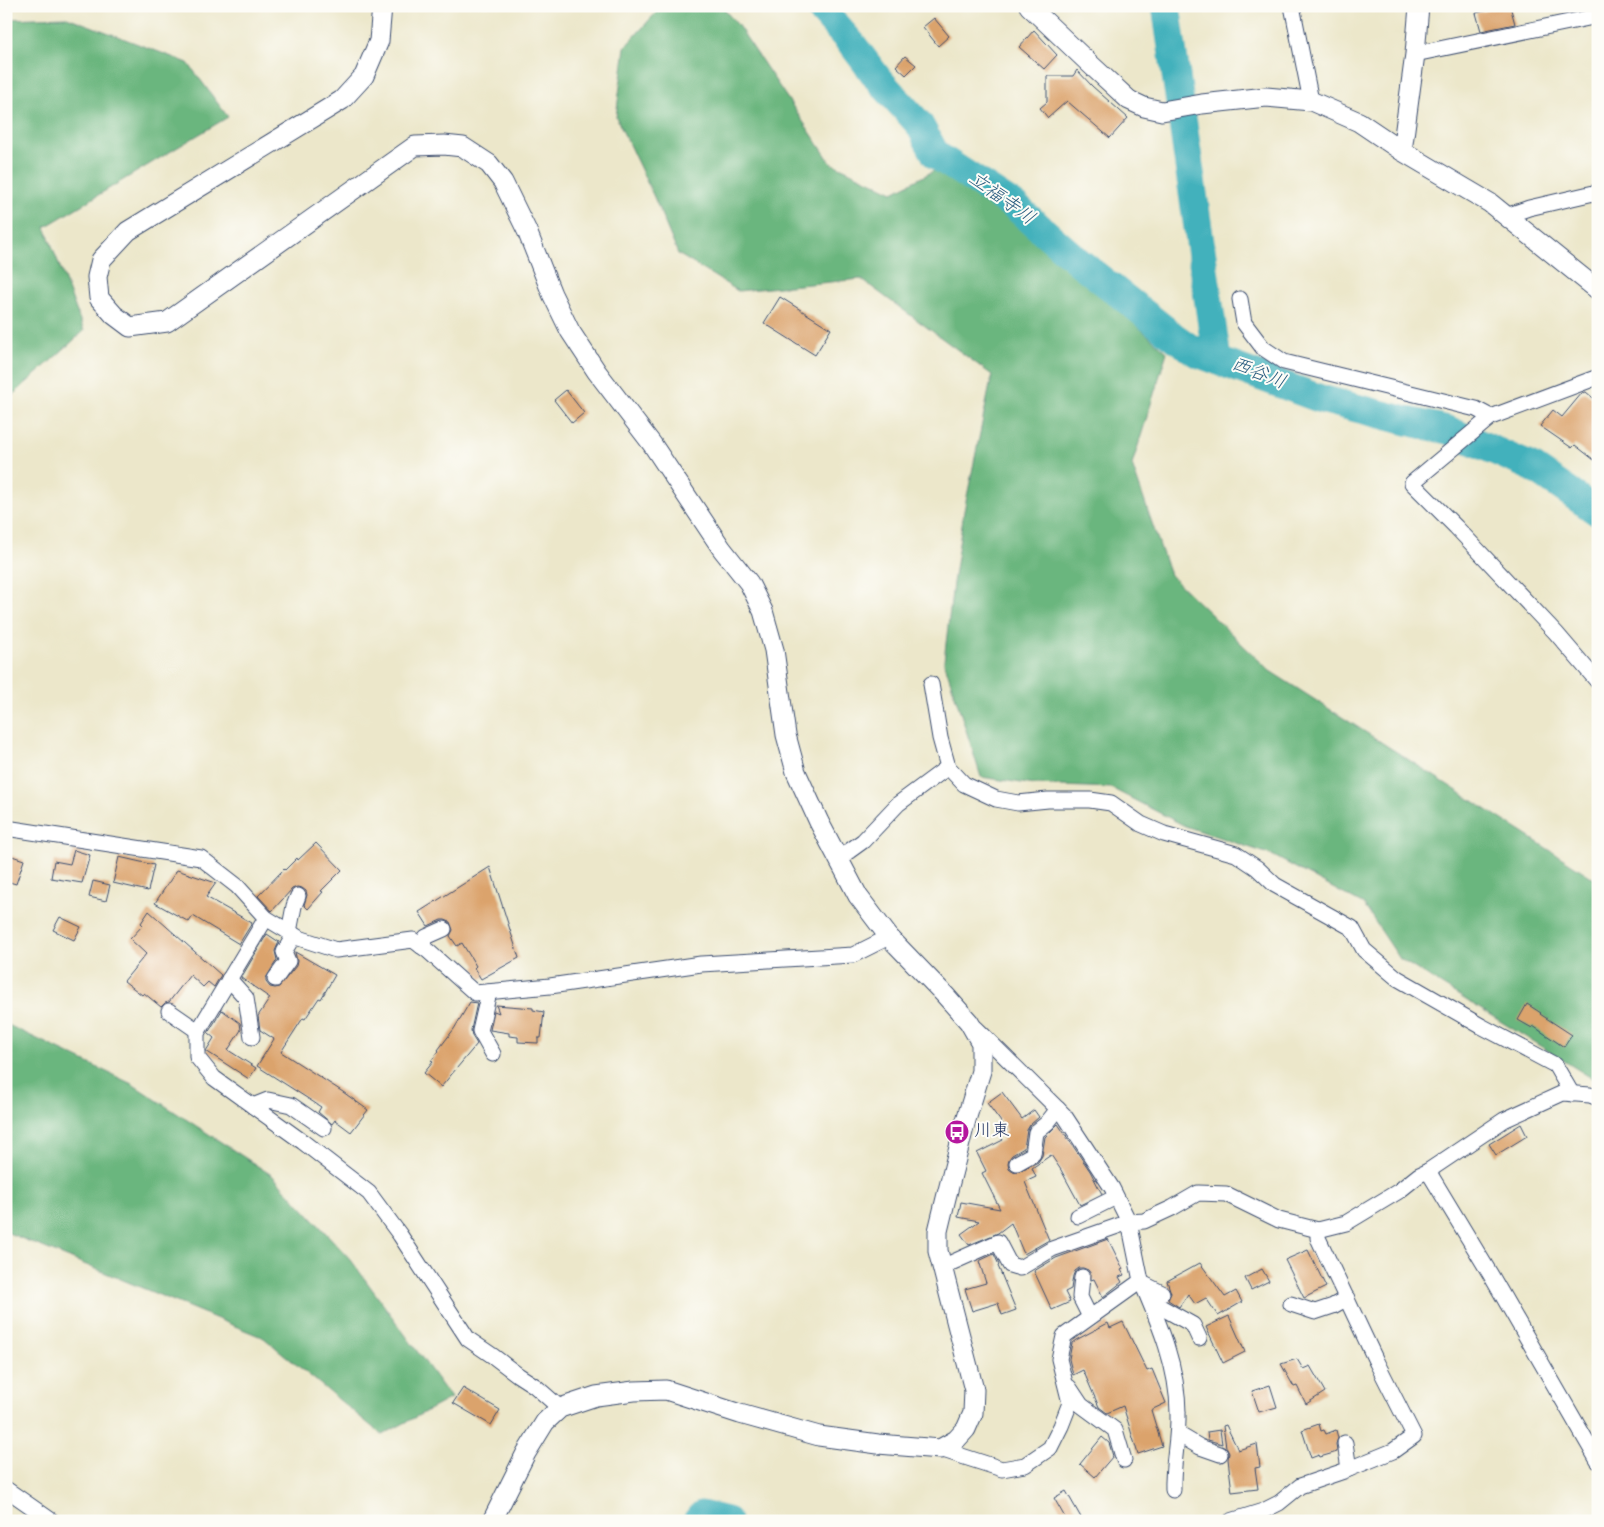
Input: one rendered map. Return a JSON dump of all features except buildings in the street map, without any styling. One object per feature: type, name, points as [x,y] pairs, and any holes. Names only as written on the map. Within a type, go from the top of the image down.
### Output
[{"type":"street","points":[[382,6],[379,40],[364,76],[342,100],[128,231],[101,260],[97,277],[99,298],[114,315],[130,327],[167,322],[415,146],[444,145],[463,147],[490,164],[503,182],[527,231],[552,294],[570,331],[597,372],[652,444],[722,549],[748,584],[763,611],[774,650],[786,735],[796,772],[819,822],[858,896],[890,937],[969,1022],[1064,1115],[1116,1197],[1129,1222],[1142,1282],[1156,1297],[1193,1325],[1199,1338]]},
{"type":"street","points":[[1029,6],[1129,100],[1144,107],[1162,112],[1202,104],[1266,97],[1311,101],[1359,122],[1402,151],[1490,204],[1598,290]]},
{"type":"street","points":[[1292,6],[1311,101]]},
{"type":"street","points":[[1402,151],[1415,54],[1419,6]]},
{"type":"street","points":[[1415,54],[1598,16]]},
{"type":"street","points":[[1506,216],[1529,208],[1598,192]]},
{"type":"street","points":[[1240,299],[1244,323],[1263,348],[1284,362],[1476,409],[1491,417]]},
{"type":"street","points":[[1598,377],[1491,417],[1412,483],[1550,626],[1598,682]]},
{"type":"street","points":[[931,684],[940,738],[948,767],[964,784],[996,799],[1018,803],[1048,800],[1090,800],[1111,803],[1141,824],[1164,834],[1236,854],[1257,868],[1275,886],[1352,928],[1364,950],[1397,978],[1481,1026],[1555,1064],[1572,1094]]},
{"type":"street","points":[[838,859],[863,841],[898,804],[948,767]]},
{"type":"street","points":[[6,828],[201,858],[237,886],[266,918],[292,934],[336,950],[413,940],[475,993],[550,986],[701,964],[853,955],[890,937]]},
{"type":"street","points":[[275,979],[288,960],[284,952],[292,934],[294,906],[298,896]]},
{"type":"street","points":[[266,918],[196,1033],[197,1057],[214,1078],[303,1142],[369,1193],[405,1243],[468,1340],[535,1386],[560,1408]]},
{"type":"street","points":[[421,946],[426,937],[444,929]]},
{"type":"street","points":[[229,979],[246,998],[252,1037]]},
{"type":"street","points":[[489,992],[480,1031],[493,1054]]},
{"type":"street","points":[[169,1011],[198,1031]]},
{"type":"street","points":[[940,1449],[956,1440],[966,1429],[973,1413],[974,1390],[938,1251],[938,1231],[981,1071],[981,1043],[969,1022]]},
{"type":"street","points":[[942,1267],[998,1242],[1010,1265],[1020,1268],[1052,1249],[1129,1222],[1144,1221],[1198,1193],[1226,1194],[1279,1220],[1318,1230],[1346,1223],[1400,1191],[1419,1175],[1428,1171],[1504,1120],[1563,1094],[1590,1095],[1598,1098]]},
{"type":"street","points":[[253,1106],[268,1100],[291,1105],[324,1128]]},
{"type":"street","points":[[1017,1162],[1033,1154],[1036,1132],[1047,1123],[1058,1109]]},
{"type":"street","points":[[1428,1171],[1598,1460]]},
{"type":"street","points":[[1078,1216],[1116,1197]]},
{"type":"street","points":[[1232,1521],[1279,1503],[1300,1486],[1393,1451],[1414,1436],[1318,1238],[1318,1230]]},
{"type":"street","points":[[1082,1277],[1080,1297],[1090,1318]]},
{"type":"street","points":[[492,1521],[526,1453],[545,1422],[560,1408],[596,1396],[634,1391],[666,1390],[740,1414],[819,1436],[878,1444],[940,1449],[1002,1469],[1025,1465],[1050,1448],[1070,1402],[1059,1359],[1064,1336],[1142,1282]]},
{"type":"street","points":[[1156,1297],[1176,1381],[1178,1434],[1172,1478],[1173,1490]]},
{"type":"street","points":[[1291,1304],[1314,1312],[1333,1306],[1347,1298]]},
{"type":"street","points":[[1065,1381],[1082,1405],[1115,1430],[1124,1460]]},
{"type":"street","points":[[1178,1434],[1200,1447],[1220,1454]]},
{"type":"street","points":[[1346,1444],[1349,1469]]},
{"type":"street","points":[[6,1489],[52,1521]]},
{"type":"green space","points":[[662,6],[721,6],[737,24],[831,163],[893,192],[947,164],[1016,217],[1167,352],[1132,465],[1170,575],[1270,671],[1598,881],[1598,1082],[1400,959],[1364,905],[1272,855],[1185,826],[1111,788],[1035,785],[981,777],[944,661],[964,511],[992,375],[861,279],[738,291],[678,254],[654,197],[616,117],[625,47]]},
{"type":"green space","points":[[67,17],[188,63],[228,117],[45,227],[84,331],[6,401],[6,19]]},
{"type":"green space","points":[[6,1024],[132,1084],[273,1176],[351,1260],[451,1398],[382,1435],[264,1338],[6,1232]]},
{"type":"waterway","name":"立福寺川","points":[[818,6],[852,44],[879,80],[919,124],[936,155],[1016,207],[1079,262],[1197,353],[1321,399],[1448,430],[1534,468],[1598,512]]},
{"type":"waterway","name":"西谷川","points":[[1166,6],[1217,360]]},
{"type":"waterway","points":[[697,1521],[702,1515],[727,1521]]},
{"type":"place","name":"川東","points":[[957,1132]]}]
